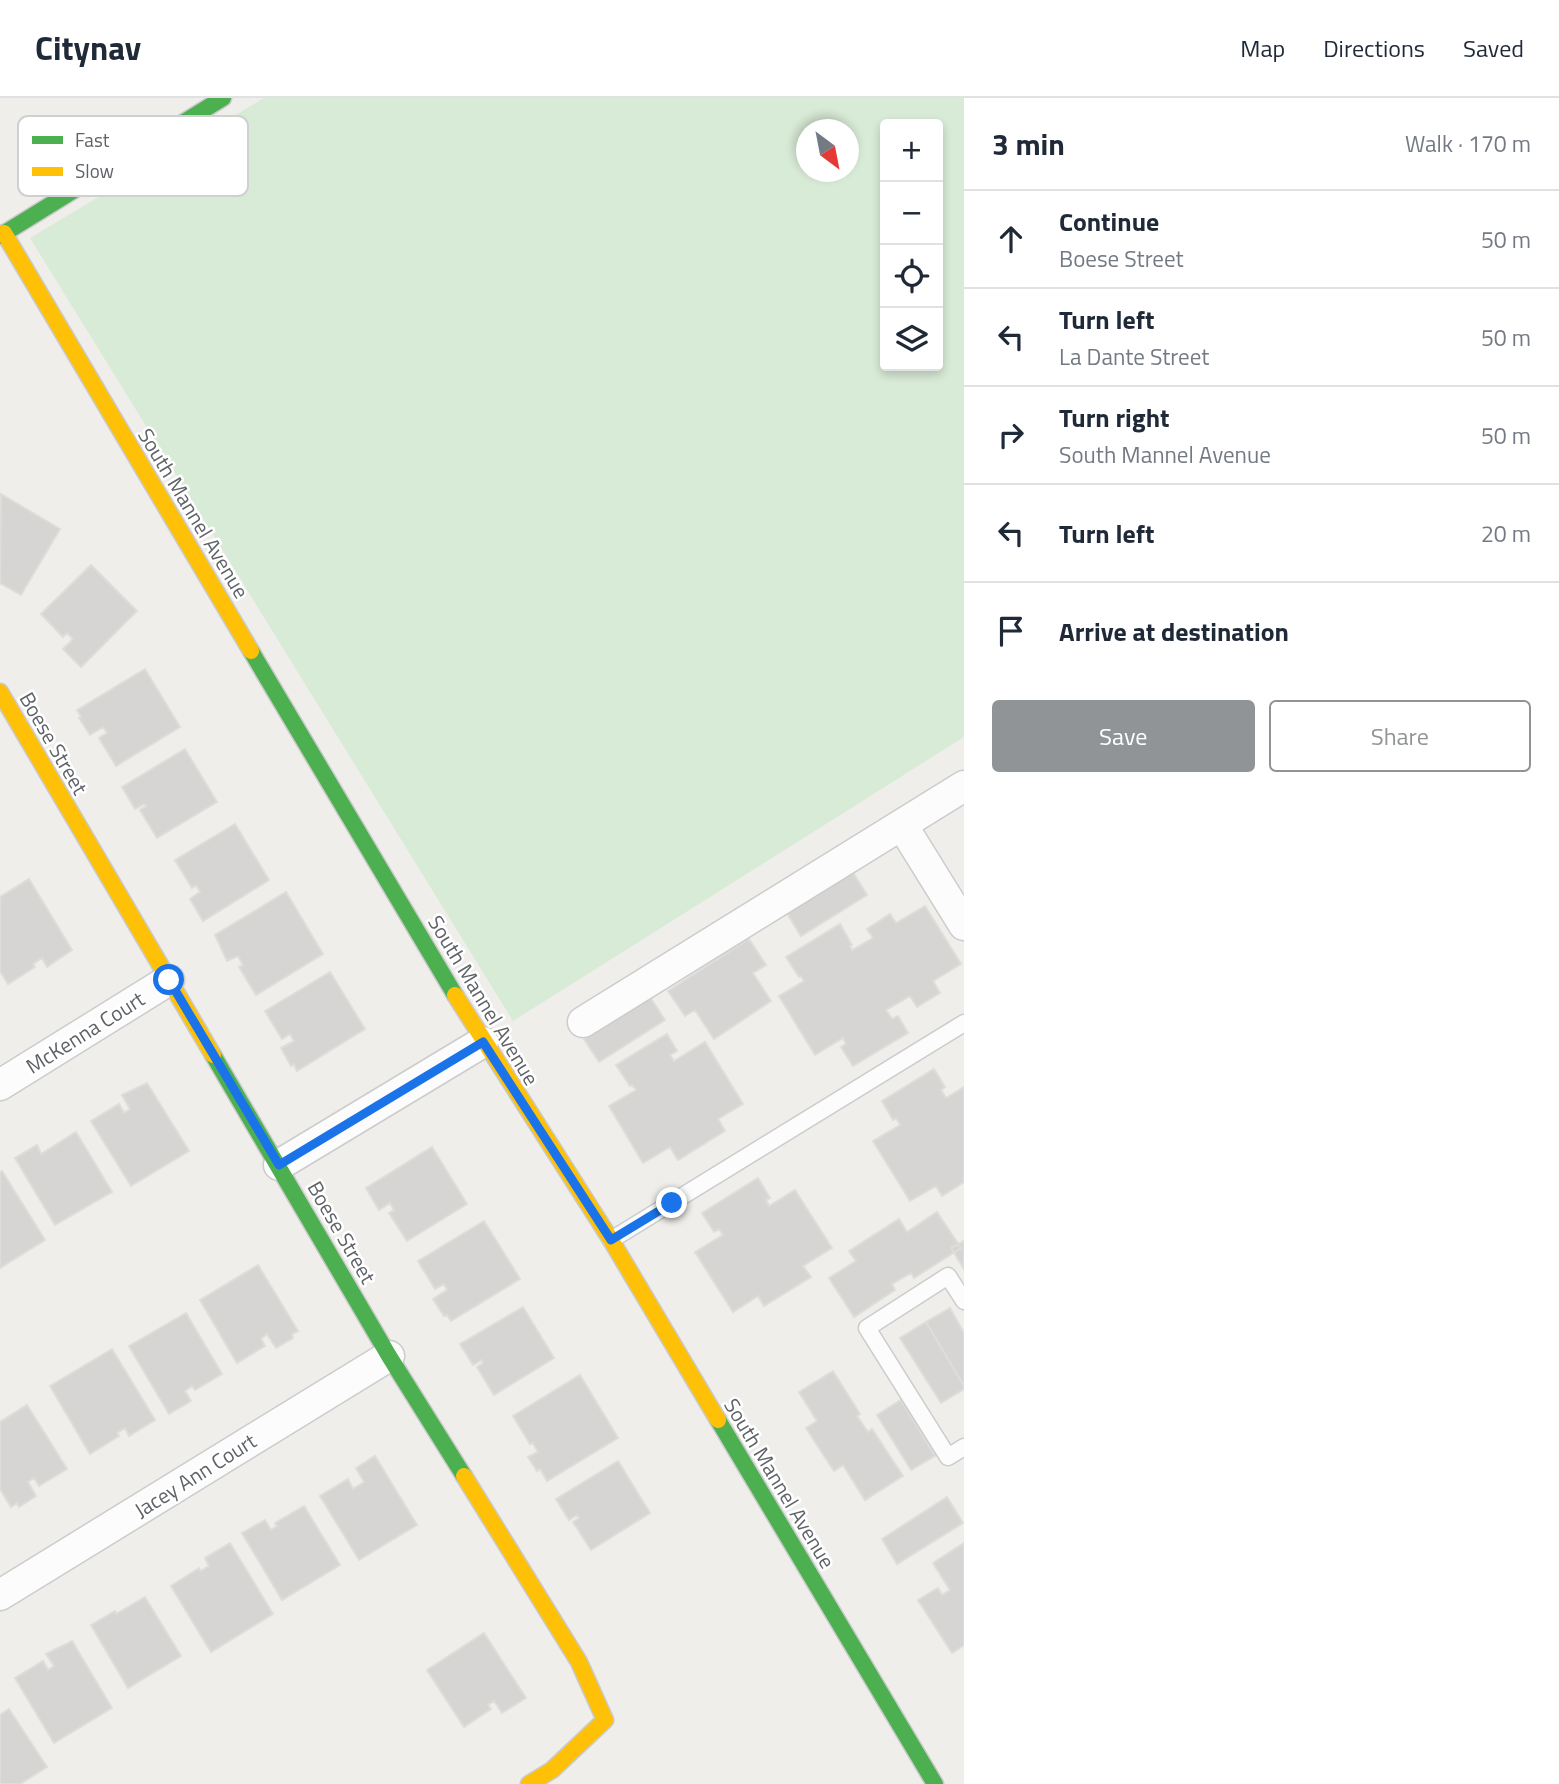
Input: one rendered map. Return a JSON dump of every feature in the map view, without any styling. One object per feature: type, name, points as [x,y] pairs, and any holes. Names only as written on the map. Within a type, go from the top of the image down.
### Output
[{"type":"street","points":[[194,116],[223,98]]},
{"type":"street","points":[[2,234],[64,196]]},
{"type":"street","name":"South Mannel Avenue","points":[[2,234],[483,1042],[611,1240],[935,1784]]},
{"type":"street","name":"Boese Street","points":[[0,692],[389,1356],[579,1662],[605,1720],[552,1770],[529,1784]]},
{"type":"street","points":[[583,1022],[964,786]]},
{"type":"street","points":[[902,825],[964,925]]},
{"type":"street","name":"McKenna Court","points":[[0,1085],[169,980]]},
{"type":"street","points":[[279,1165],[483,1042]]},
{"type":"street","name":"Jacey Ann Court","points":[[0,1595],[389,1356]]},
{"type":"lane","points":[[611,1240],[964,1023]]},
{"type":"lane","points":[[964,1301],[948,1276],[867,1328],[948,1457],[964,1447]]},
{"type":"green space","points":[[264,98],[964,98],[964,737],[513,1021],[30,238],[100,196],[248,196],[248,116],[234,116]]},
{"type":"building","points":[[1,494],[60,529],[21,595],[0,583]]},
{"type":"building","points":[[91,565],[137,611],[81,667],[63,649],[73,639],[67,633],[63,637],[41,614]]},
{"type":"building","points":[[145,669],[180,727],[116,766],[99,738],[107,733],[103,727],[90,735],[77,710]]},
{"type":"building","points":[[185,749],[217,802],[157,838],[140,810],[146,806],[144,804],[135,809],[122,787]]},
{"type":"building","points":[[235,824],[269,880],[203,921],[190,899],[200,892],[196,885],[192,888],[175,860]]},
{"type":"building","points":[[852,871],[867,895],[801,936],[787,913]]},
{"type":"building","points":[[29,879],[72,950],[47,967],[42,958],[33,964],[35,967],[8,984],[0,971],[0,897]]},
{"type":"building","points":[[286,892],[323,954],[256,995],[239,967],[243,965],[238,956],[227,961],[215,935]]},
{"type":"building","points":[[925,906],[961,964],[933,981],[940,993],[917,1007],[910,996],[886,1010],[892,1019],[898,1016],[908,1033],[853,1066],[841,1047],[846,1044],[843,1038],[815,1055],[779,996],[804,981],[786,957],[840,924],[852,950],[873,938],[867,929],[890,914],[896,923]]},
{"type":"building","points":[[749,939],[766,965],[753,973],[771,1001],[714,1039],[695,1010],[685,1016],[668,991]]},
{"type":"building","points":[[330,972],[365,1029],[297,1071],[281,1048],[294,1041],[290,1034],[282,1039],[265,1011]]},
{"type":"building","points":[[650,997],[665,1020],[599,1062],[584,1039]]},
{"type":"building","points":[[667,1034],[677,1051],[670,1055],[674,1061],[705,1042],[743,1104],[718,1119],[725,1131],[678,1160],[670,1147],[643,1163],[609,1106],[636,1090],[630,1086],[616,1065]]},
{"type":"building","points":[[934,1069],[945,1087],[941,1090],[946,1098],[964,1087],[964,1182],[942,1196],[936,1186],[910,1201],[873,1141],[900,1125],[896,1118],[893,1120],[882,1101]]},
{"type":"building","points":[[147,1083],[189,1151],[131,1186],[91,1121],[119,1104],[124,1113],[130,1109],[122,1095]]},
{"type":"building","points":[[76,1132],[112,1192],[55,1225],[15,1158],[37,1145],[41,1154]]},
{"type":"building","points":[[432,1147],[467,1204],[407,1241],[389,1213],[394,1210],[390,1203],[379,1210],[366,1188]]},
{"type":"building","points":[[2,1171],[45,1240],[0,1268],[0,1172]]},
{"type":"building","points":[[758,1178],[770,1198],[766,1200],[769,1206],[795,1190],[832,1248],[803,1266],[811,1277],[764,1306],[758,1296],[733,1312],[695,1252],[723,1235],[719,1229],[714,1232],[702,1213]]},
{"type":"building","points":[[937,1212],[961,1248],[914,1278],[911,1273],[892,1284],[895,1290],[854,1317],[829,1278],[856,1261],[849,1251],[899,1219],[907,1232]]},
{"type":"building","points":[[484,1221],[520,1279],[451,1321],[447,1315],[444,1316],[433,1299],[447,1290],[444,1284],[435,1289],[418,1261]]},
{"type":"building","points":[[964,1241],[964,1269],[951,1248]]},
{"type":"building","points":[[258,1265],[298,1331],[292,1334],[293,1338],[276,1348],[267,1334],[261,1339],[265,1346],[237,1363],[200,1300]]},
{"type":"building","points":[[523,1307],[554,1358],[494,1395],[477,1367],[483,1363],[482,1360],[473,1365],[460,1344]]},
{"type":"building","points":[[950,1308],[964,1333],[964,1386],[926,1322]]},
{"type":"building","points":[[186,1313],[222,1374],[195,1390],[192,1386],[185,1391],[191,1401],[169,1414],[129,1346]]},
{"type":"building","points":[[926,1322],[964,1386],[964,1389],[941,1403],[900,1338]]},
{"type":"building","points":[[112,1349],[155,1420],[129,1436],[125,1428],[117,1433],[119,1436],[90,1454],[50,1386]]},
{"type":"building","points":[[833,1371],[860,1414],[857,1416],[868,1432],[872,1429],[903,1476],[865,1500],[843,1465],[834,1471],[806,1428],[817,1421],[799,1392]]},
{"type":"building","points":[[580,1375],[618,1438],[547,1481],[528,1457],[538,1452],[513,1416]]},
{"type":"building","points":[[901,1400],[935,1456],[911,1470],[877,1415]]},
{"type":"building","points":[[27,1405],[67,1469],[39,1486],[34,1478],[28,1482],[36,1496],[19,1507],[17,1503],[11,1507],[0,1489],[0,1422]]},
{"type":"building","points":[[375,1456],[417,1525],[359,1560],[320,1496],[348,1479],[353,1489],[364,1482],[356,1468]]},
{"type":"building","points":[[618,1461],[650,1513],[591,1550],[573,1522],[579,1518],[577,1515],[569,1520],[556,1499]]},
{"type":"building","points":[[947,1497],[963,1523],[897,1564],[882,1539]]},
{"type":"building","points":[[304,1506],[340,1565],[282,1600],[242,1533],[265,1520],[271,1530],[277,1526],[275,1523]]},
{"type":"building","points":[[230,1543],[273,1614],[211,1652],[171,1586],[199,1568],[201,1571],[209,1566],[205,1558]]},
{"type":"building","points":[[964,1543],[964,1645],[952,1653],[918,1600],[938,1588],[942,1595],[950,1590],[933,1563]]},
{"type":"building","points":[[145,1597],[181,1656],[128,1688],[91,1625]]},
{"type":"building","points":[[484,1633],[526,1698],[502,1713],[494,1701],[488,1705],[491,1709],[464,1727],[427,1670]]},
{"type":"building","points":[[72,1641],[112,1708],[54,1743],[15,1678],[43,1661],[48,1670],[54,1666],[46,1654]]},
{"type":"building","points":[[9,1709],[47,1767],[20,1784],[0,1784],[0,1715]]},
{"type":"traffic: fast","points":[[194,116],[223,98]]},
{"type":"traffic: fast","points":[[0,236],[65,196]]},
{"type":"traffic: fast","points":[[251,651],[455,995]]},
{"type":"traffic: fast","points":[[213,1055],[389,1356],[464,1476]]},
{"type":"traffic: fast","points":[[718,1420],[935,1784]]},
{"type":"traffic: slow","points":[[4,233],[251,651]]},
{"type":"traffic: slow","points":[[0,692],[213,1055]]},
{"type":"traffic: slow","points":[[455,995],[611,1240],[718,1420]]},
{"type":"traffic: slow","points":[[464,1476],[579,1662],[605,1720],[552,1770],[529,1784]]},
{"type":"route","points":[[169,980],[279,1165],[483,1042],[611,1240],[672,1203]]}]
